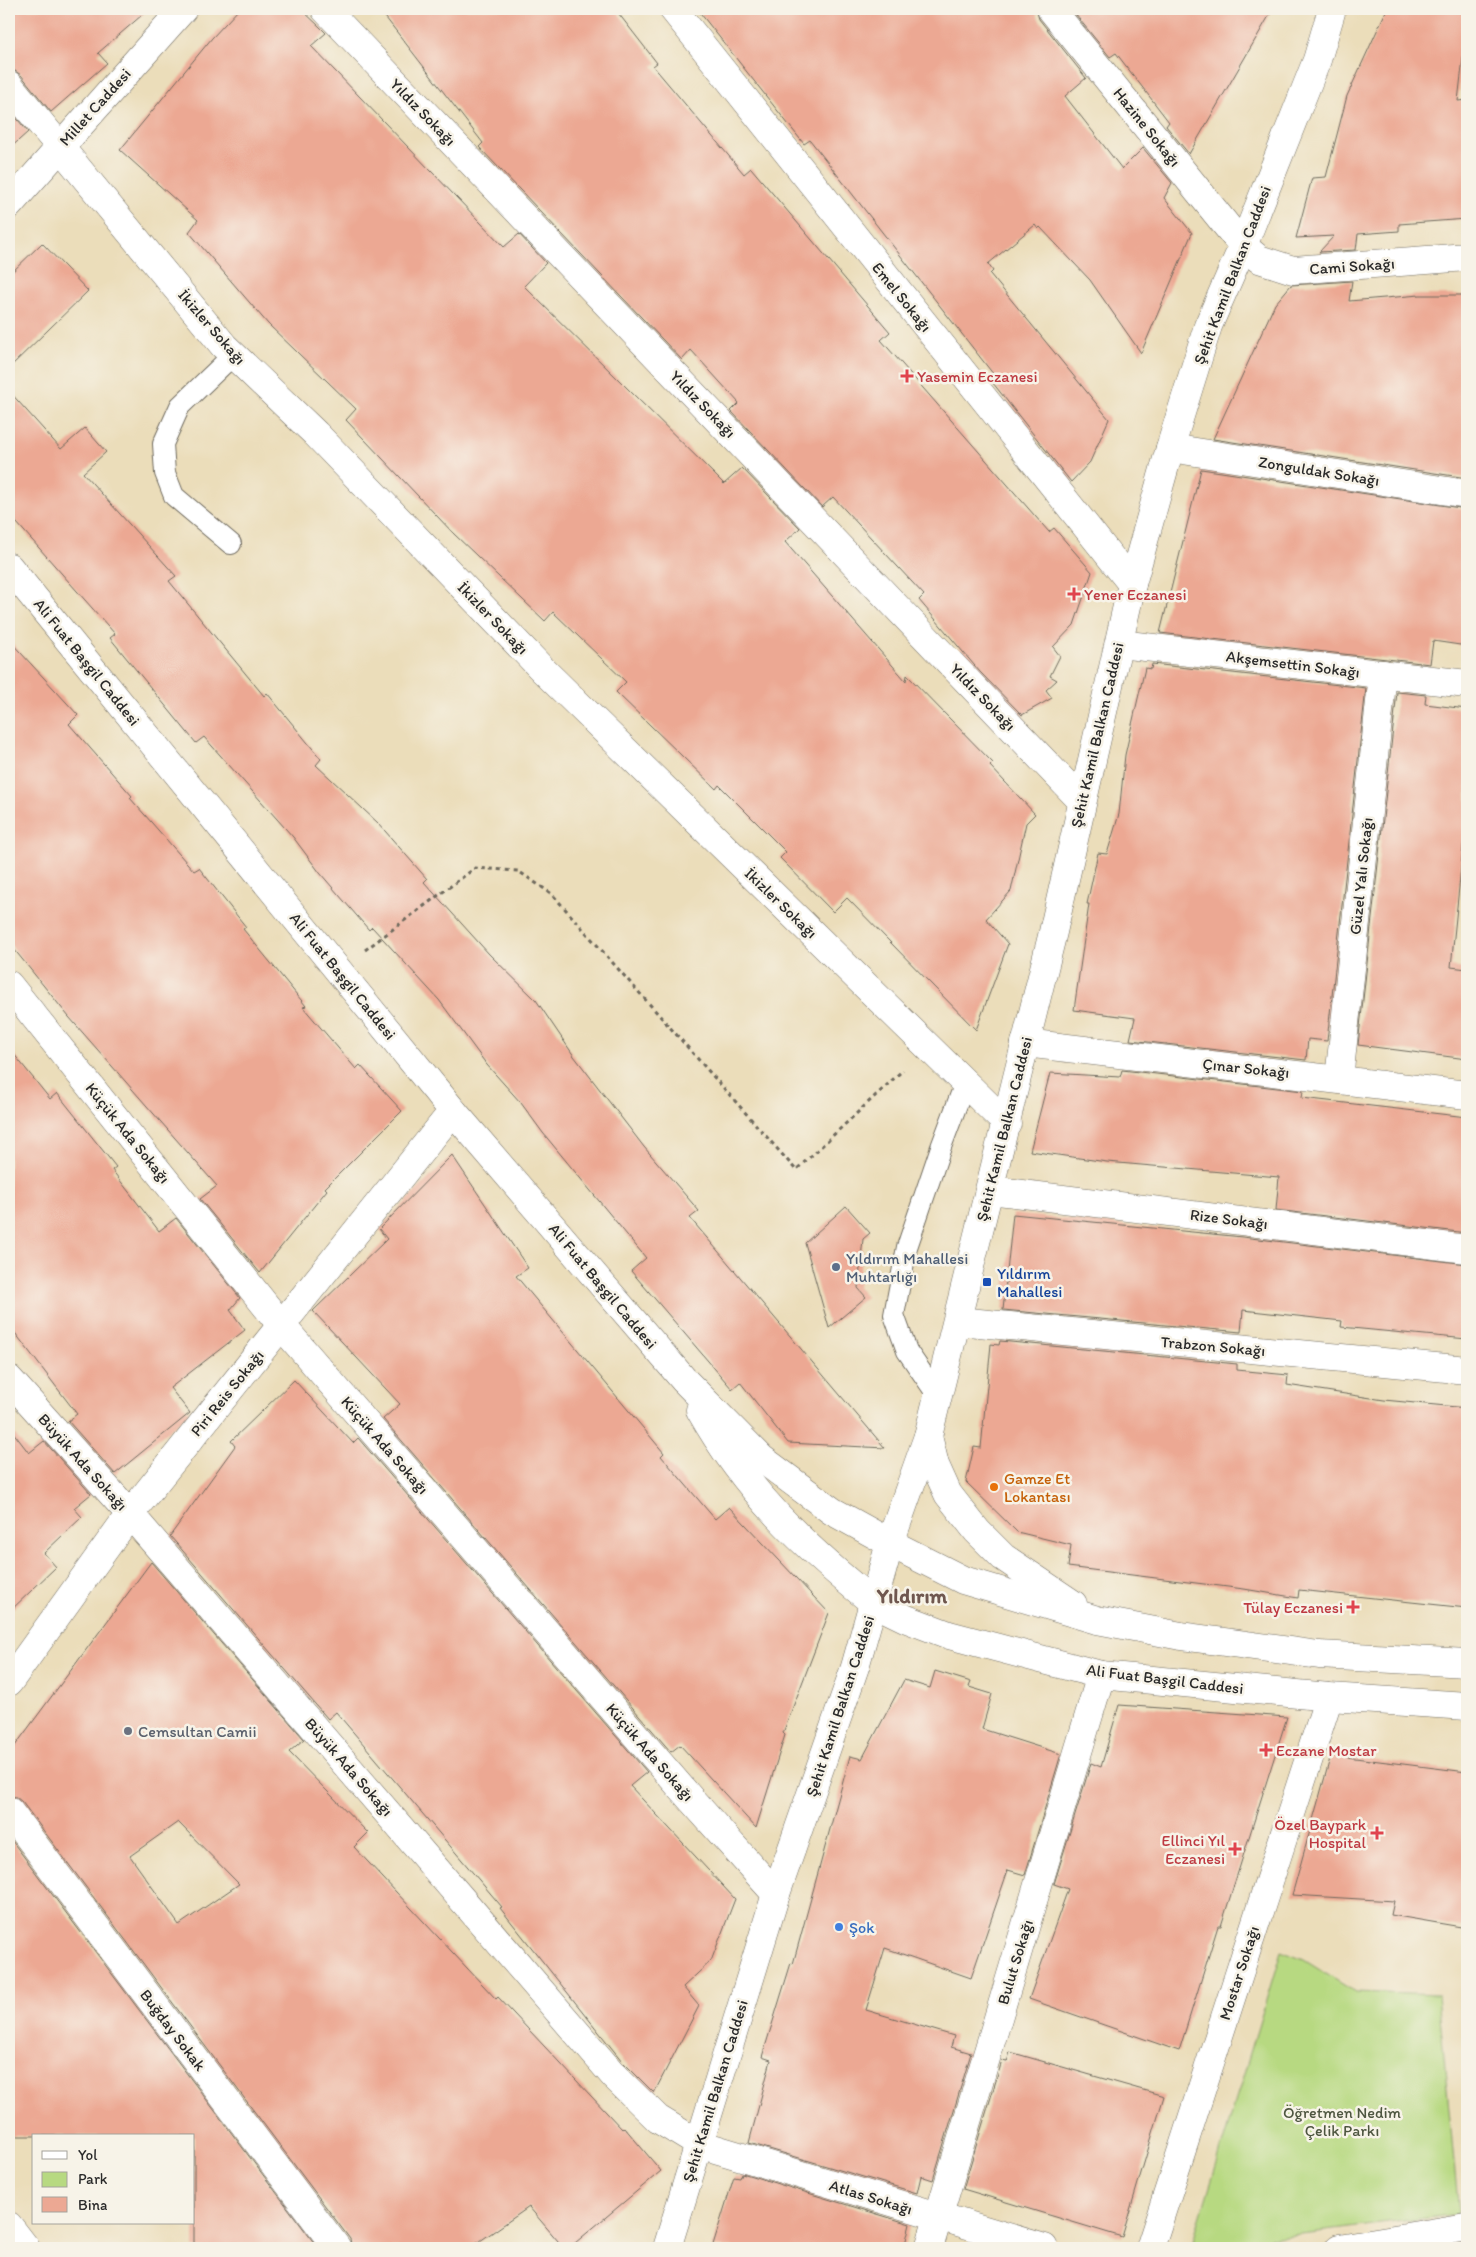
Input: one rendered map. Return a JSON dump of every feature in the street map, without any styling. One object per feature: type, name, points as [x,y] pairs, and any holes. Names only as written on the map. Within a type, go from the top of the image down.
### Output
[{"type":"street","name":"Millet Caddesi","points":[[9,205],[183,9]]},
{"type":"street","name":"Yıldız Sokağı","points":[[325,9],[1081,800]]},
{"type":"street","name":"Emel Sokağı","points":[[673,9],[1132,584]]},
{"type":"street","name":"Hazine Sokağı","points":[[1051,9],[1243,246]]},
{"type":"street","name":"Şehit Kamil Balkan Caddesi","points":[[667,2248],[776,1894],[848,1688],[890,1543],[928,1436],[1007,1124],[1053,932],[1081,800],[1132,584],[1170,448],[1208,326],[1243,246],[1317,60],[1332,9]]},
{"type":"street","name":"İkizler Sokağı","points":[[9,85],[234,354],[316,434],[544,670],[1007,1124]]},
{"type":"street","name":"Cami Sokağı","points":[[1243,246],[1259,259],[1293,270],[1467,257]]},
{"type":"street","name":"Zonguldak Sokağı","points":[[1170,448],[1467,494]]},
{"type":"street","name":"Ali Fuat Başgil Caddesi","points":[[9,567],[454,1111],[684,1380],[719,1443],[764,1503],[821,1559],[874,1603],[907,1619],[949,1635],[1101,1675],[1329,1697],[1467,1706]]},
{"type":"street","name":"Akşemsettin Sokağı","points":[[1119,644],[1467,684]]},
{"type":"street","name":"Güzel Yalı Sokağı","points":[[1339,1078],[1383,674]]},
{"type":"street","name":"Küçük Ada Sokağı","points":[[9,985],[282,1326],[676,1782],[776,1894]]},
{"type":"street","name":"Çınar Sokağı","points":[[1025,1043],[1339,1078],[1467,1095]]},
{"type":"street","name":"Piri Reis Sokağı","points":[[9,1682],[130,1514],[454,1111]]},
{"type":"street","name":"Rize Sokağı","points":[[990,1190],[1467,1249]]},
{"type":"street","name":"Trabzon Sokağı","points":[[958,1321],[1467,1370]]},
{"type":"street","name":"Büyük Ada Sokağı","points":[[9,1379],[130,1514],[615,2077],[658,2119],[699,2144]]},
{"type":"street","points":[[684,1380],[762,1459],[832,1511],[963,1580],[1097,1620],[1181,1636],[1319,1655],[1467,1663]]},
{"type":"street","points":[[928,1436],[935,1465],[948,1494],[976,1531],[1003,1557],[1097,1620]]},
{"type":"street","name":"Bulut Sokağı","points":[[929,2248],[1101,1675]]},
{"type":"street","name":"Mostar Sokağı","points":[[1150,2248],[1329,1697]]},
{"type":"street","name":"Buğday Sokak","points":[[9,1811],[337,2248]]},
{"type":"street","name":"Atlas Sokağı","points":[[699,2144],[1044,2248]]},
{"type":"street","points":[[9,2226],[26,2248]]},
{"type":"street","points":[[1339,2248],[1467,2227]]},
{"type":"lane","points":[[231,544],[174,496],[165,473],[163,444],[180,406],[234,354]]},
{"type":"lane","points":[[938,1396],[907,1351],[894,1315],[907,1247],[965,1083]]},
{"type":"path","points":[[338,970],[475,868],[518,871],[552,894],[796,1170],[928,1047]]},
{"type":"green space","name":"Öğretmen Nedim Çelik Parkı","points":[[1281,1951],[1304,1960],[1355,1992],[1438,1995],[1459,2214],[1191,2248]]},
{"type":"building","points":[[9,9],[149,9],[98,53],[107,63],[51,112],[21,75],[9,70]]},
{"type":"building","points":[[239,9],[301,9],[326,33],[311,46],[504,247],[519,234],[546,263],[524,286],[724,484],[742,468],[800,528],[785,542],[906,681],[907,675],[993,763],[990,766],[1035,814],[1026,823],[1011,891],[986,919],[1008,944],[976,1030],[847,898],[833,912],[780,858],[786,852],[719,785],[716,789],[616,692],[626,682],[553,612],[545,621],[454,534],[346,420],[356,409],[268,324],[189,232],[198,220],[120,150],[212,38]]},
{"type":"building","points":[[379,9],[615,9],[657,63],[653,66],[744,174],[751,168],[890,332],[881,340],[1049,532],[1054,528],[1092,572],[1074,625],[1053,647],[1060,656],[1050,676],[1057,680],[1046,690],[1052,698],[1022,715],[980,672],[919,600],[924,595],[833,497],[822,507],[731,411],[739,403],[691,350],[682,360],[479,147],[483,143]]},
{"type":"building","points":[[697,9],[1036,9],[1039,19],[1086,78],[1065,96],[1122,169],[1143,148],[1172,183],[1164,198],[1192,233],[1141,353],[1090,280],[1040,227],[1038,229],[1035,225],[988,264],[993,271],[990,274],[1109,419],[1090,462],[1071,482],[989,378],[994,375],[810,140],[804,144]]},
{"type":"building","points":[[1071,9],[1273,9],[1189,154],[1166,126],[1169,122],[1116,53],[1110,57]]},
{"type":"building","points":[[1387,9],[1467,9],[1458,101],[1467,100],[1467,219],[1399,224],[1399,231],[1358,234],[1356,250],[1319,252],[1334,236],[1296,238],[1312,178],[1326,177],[1347,96]]},
{"type":"building","points":[[9,109],[28,132],[9,149]]},
{"type":"building","points":[[42,243],[88,291],[9,368],[9,275]]},
{"type":"building","points":[[1352,281],[1349,301],[1420,295],[1467,295],[1467,478],[1213,439],[1275,304],[1291,285]]},
{"type":"building","points":[[9,391],[61,449],[85,428],[106,452],[83,473],[176,576],[169,581],[264,696],[267,693],[321,759],[316,765],[378,823],[427,879],[424,882],[489,954],[536,1000],[574,1056],[644,1147],[699,1211],[690,1218],[885,1448],[788,1443],[740,1382],[732,1389],[631,1271],[646,1258],[543,1133],[521,1103],[487,1065],[439,1000],[372,927],[369,930],[320,873],[293,837],[204,737],[196,743],[110,638],[115,634],[9,514]]},
{"type":"building","points":[[1201,469],[1467,509],[1467,646],[1433,641],[1430,664],[1160,633]]},
{"type":"building","points":[[9,640],[78,715],[69,724],[194,871],[199,868],[246,927],[243,929],[306,1006],[303,1007],[356,1069],[360,1065],[402,1111],[325,1188],[327,1190],[260,1273],[200,1199],[217,1186],[69,1017],[9,943]]},
{"type":"building","points":[[1152,664],[1366,688],[1327,1041],[1308,1039],[1306,1060],[1130,1040],[1135,1018],[1074,1010],[1089,904],[1087,904],[1098,853],[1107,854],[1119,814],[1125,755],[1145,668],[1151,669]]},
{"type":"building","points":[[1397,692],[1426,695],[1425,704],[1467,709],[1467,807],[1451,967],[1467,969],[1467,1059],[1358,1045]]},
{"type":"building","points":[[9,1048],[50,1099],[57,1093],[116,1167],[112,1170],[159,1231],[176,1218],[240,1298],[230,1310],[245,1330],[170,1388],[190,1413],[115,1474],[68,1421],[77,1414],[9,1325]]},
{"type":"building","points":[[1122,1070],[1303,1091],[1302,1098],[1467,1117],[1467,1233],[1276,1210],[1279,1177],[1107,1162],[1030,1151],[1050,1073],[1120,1077]]},
{"type":"building","points":[[452,1155],[528,1268],[516,1276],[664,1453],[661,1456],[715,1519],[729,1507],[829,1613],[783,1733],[785,1735],[756,1828],[680,1745],[671,1752],[383,1419],[400,1404],[313,1311],[387,1239],[379,1229]]},
{"type":"building","name":"Yıldırım Mahallesi Muhtarlığı","points":[[846,1206],[870,1233],[863,1239],[858,1288],[866,1297],[829,1328],[805,1243]]},
{"type":"building","points":[[1013,1214],[1242,1237],[1467,1264],[1467,1339],[1341,1327],[1342,1321],[1243,1310],[1241,1332],[1003,1310]]},
{"type":"building","points":[[1000,1341],[1237,1364],[1237,1370],[1288,1375],[1287,1385],[1384,1400],[1467,1408],[1467,1608],[1299,1590],[1298,1598],[1244,1589],[1068,1567],[1071,1545],[1017,1532],[966,1482],[974,1447],[981,1448],[991,1344],[999,1345]]},
{"type":"building","points":[[294,1380],[353,1443],[358,1438],[647,1772],[630,1786],[735,1899],[711,1961],[683,1987],[699,2006],[654,2093],[622,2061],[500,1908],[502,1907],[336,1712],[328,1719],[170,1536],[235,1446],[231,1441]]},
{"type":"building","points":[[9,1427],[29,1453],[44,1441],[91,1494],[74,1508],[82,1517],[44,1553],[56,1567],[9,1612]]},
{"type":"building","points":[[151,1562],[304,1739],[289,1752],[368,1833],[354,1847],[496,1999],[498,1997],[622,2129],[624,2127],[661,2171],[569,2248],[564,2248],[529,2207],[470,2248],[352,2248],[350,2239],[22,1802],[16,1797],[9,1796],[9,1754]],"holes":[[[178,1822],[239,1884],[179,1925],[130,1856]]]},
{"type":"building","points":[[935,1671],[971,1682],[969,1687],[992,1694],[982,1729],[1061,1754],[1025,1875],[1008,1870],[971,1978],[885,1948],[866,2010],[954,2036],[951,2047],[971,2053],[933,2180],[921,2176],[917,2193],[749,2143],[771,2060],[762,2057],[791,1963],[793,1964],[850,1756],[862,1759],[904,1680],[930,1688]]},
{"type":"building","points":[[1119,1705],[1287,1717],[1221,1926],[1218,1926],[1179,2051],[1029,1999],[1068,1889],[1054,1884],[1091,1763],[1101,1767]]},
{"type":"building","name":"Özel Baypark Hospital","points":[[1331,1755],[1467,1772],[1467,1928],[1391,1915],[1394,1901],[1292,1895]]},
{"type":"building","points":[[9,1837],[318,2248],[194,2248],[195,2134],[32,2134],[32,2136],[9,2136]]},
{"type":"building","points":[[1010,2052],[1164,2096],[1122,2237],[963,2189],[1002,2061],[1007,2062]]},
{"type":"building","points":[[742,2173],[910,2224],[904,2248],[712,2248],[734,2177],[740,2178]]},
{"type":"place","name":"Yasemin Eczanesi","points":[[907,376]]},
{"type":"place","name":"Yener Eczanesi","points":[[1074,594]]},
{"type":"place","name":"Yıldırım Mahallesi Muhtarlığı","points":[[836,1267]]},
{"type":"place","name":"Yıldırım Mahallesi","points":[[987,1282]]},
{"type":"place","name":"Gamze Et Lokantası","points":[[994,1487]]},
{"type":"place","name":"Tülay Eczanesi","points":[[1353,1607]]},
{"type":"place","name":"Cemsultan Camii","points":[[128,1731]]},
{"type":"place","name":"Eczane Mostar","points":[[1266,1750]]},
{"type":"place","name":"Özel Baypark Hospital","points":[[1377,1833]]},
{"type":"place","name":"Ellinci Yıl Eczanesi","points":[[1235,1849]]},
{"type":"place","name":"Şok","points":[[839,1927]]},
{"type":"district","name":"Yıldırım","points":[[912,1595]]}]
